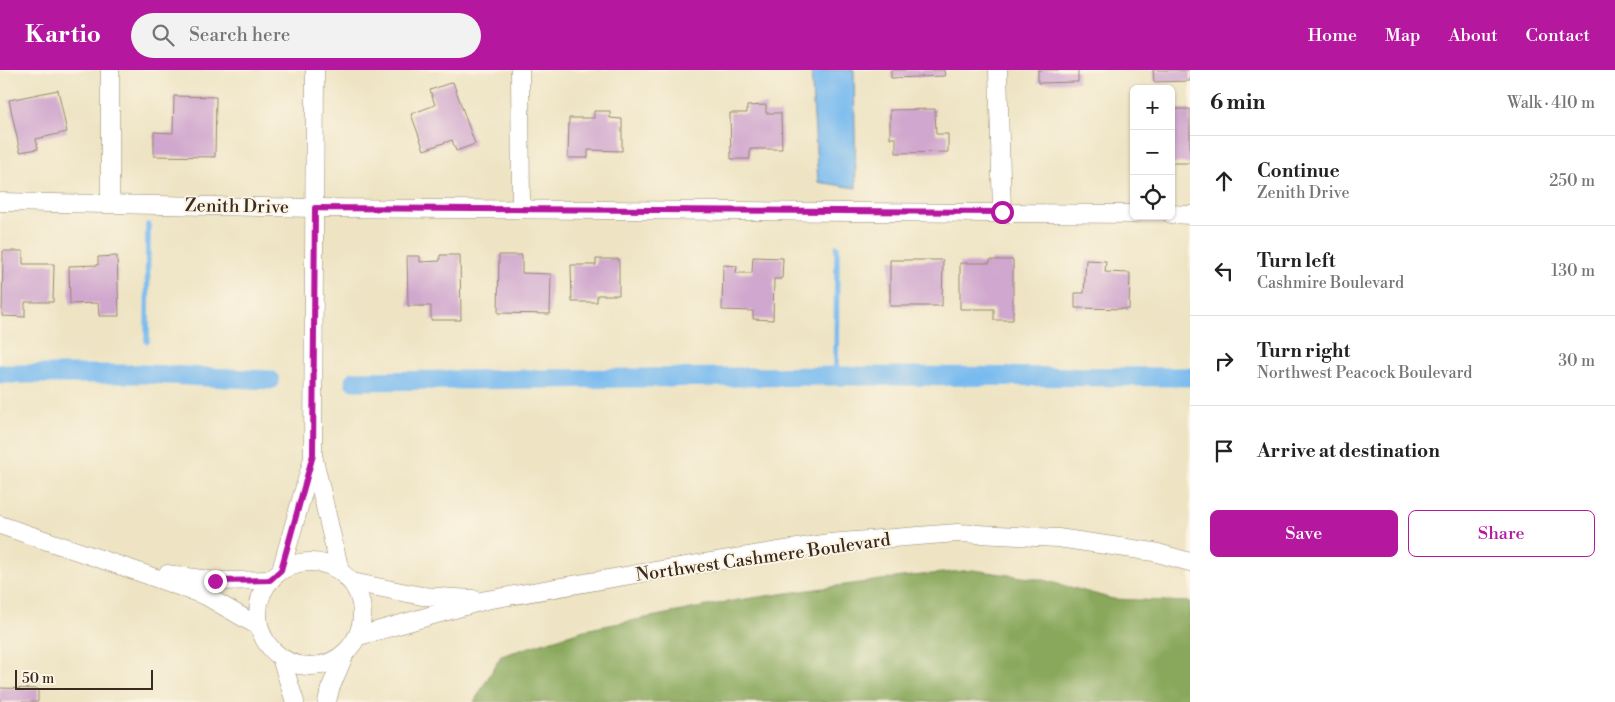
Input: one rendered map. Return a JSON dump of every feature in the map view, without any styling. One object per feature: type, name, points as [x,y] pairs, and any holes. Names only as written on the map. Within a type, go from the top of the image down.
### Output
[{"type":"street","points":[[110,70],[110,203]]},
{"type":"street","points":[[315,70],[313,455],[346,576],[360,596],[363,624],[359,636],[352,647],[344,656],[330,664],[315,667],[299,666],[281,658],[267,644],[258,626],[258,606],[262,592],[276,575],[295,564],[310,562],[326,564],[346,576]]},
{"type":"street","points":[[520,70],[521,208]]},
{"type":"street","points":[[998,70],[1002,212]]},
{"type":"street","name":"Zenith Drive","points":[[0,202],[315,208],[521,208],[1130,214]]},
{"type":"street","points":[[1175,214],[1190,215]]},
{"type":"street","points":[[276,575],[313,455]]},
{"type":"street","points":[[0,525],[206,596],[258,626]]},
{"type":"street","name":"Northwest Cashmere Boulevard","points":[[359,636],[486,600],[654,571],[829,544],[957,532],[1058,538],[1154,552],[1190,562]]},
{"type":"street","points":[[136,571],[215,581],[276,575]]},
{"type":"street","name":"Northwest Cashmere Boulevard","points":[[346,576],[422,596],[486,600]]},
{"type":"street","points":[[327,702],[330,689],[344,656]]},
{"type":"street","points":[[281,658],[295,702]]},
{"type":"green space","points":[[973,570],[1044,580],[1113,599],[1190,602],[1190,702],[474,702],[501,656],[584,630],[738,600],[902,577]]},
{"type":"water","points":[[811,70],[854,70],[856,188],[818,182]]},
{"type":"building","points":[[891,70],[944,70],[945,76],[891,78]]},
{"type":"building","points":[[1038,70],[1078,70],[1078,82],[1038,83]]},
{"type":"building","points":[[1153,70],[1190,70],[1190,81],[1154,82]]},
{"type":"building","points":[[453,82],[475,144],[456,151],[452,140],[424,150],[411,114],[435,105],[430,90]]},
{"type":"building","points":[[58,90],[67,132],[36,139],[38,149],[20,152],[9,100]]},
{"type":"building","points":[[174,96],[216,97],[215,157],[154,156],[154,132],[173,133]]},
{"type":"building","points":[[766,105],[766,113],[781,113],[782,149],[750,149],[750,159],[731,159],[730,113],[747,113],[747,106]]},
{"type":"building","points":[[935,109],[936,134],[948,134],[948,152],[896,153],[896,138],[890,138],[890,110]]},
{"type":"building","points":[[1175,109],[1190,109],[1190,163],[1175,163]]},
{"type":"building","points":[[594,111],[610,111],[610,118],[622,119],[622,151],[588,150],[588,158],[568,158],[569,118],[594,118]]},
{"type":"building","points":[[3,251],[23,251],[23,264],[54,264],[53,302],[25,302],[25,317],[2,316]]},
{"type":"building","points":[[440,255],[460,255],[461,320],[431,320],[431,306],[408,306],[407,256],[420,256],[420,262],[440,261]]},
{"type":"building","points":[[499,255],[522,255],[522,273],[551,274],[550,314],[498,313]]},
{"type":"building","points":[[117,256],[119,316],[99,316],[98,303],[70,304],[69,266],[98,265],[98,257]]},
{"type":"building","points":[[753,257],[783,258],[782,279],[774,279],[773,320],[753,319],[753,311],[722,310],[723,265],[737,266],[736,273],[752,273]]},
{"type":"building","points":[[596,259],[619,259],[619,295],[597,295],[597,302],[572,302],[571,265],[596,265]]},
{"type":"building","points":[[890,260],[943,260],[942,306],[890,306]]},
{"type":"building","points":[[990,260],[1013,260],[1013,320],[994,320],[994,309],[960,309],[960,263],[990,263]]},
{"type":"building","points":[[1086,260],[1106,261],[1105,272],[1130,273],[1129,309],[1075,308],[1075,293],[1084,293]]},
{"type":"building","points":[[0,688],[38,689],[38,702],[0,702]]},
{"type":"waterway","points":[[147,341],[148,225]]},
{"type":"waterway","points":[[836,376],[837,247]]},
{"type":"waterway","points":[[0,374],[145,374],[270,380]]},
{"type":"waterway","points":[[354,381],[836,376],[1190,377]]},
{"type":"route","points":[[215,581],[270,580],[281,570],[313,455],[315,208],[1002,212]]}]
